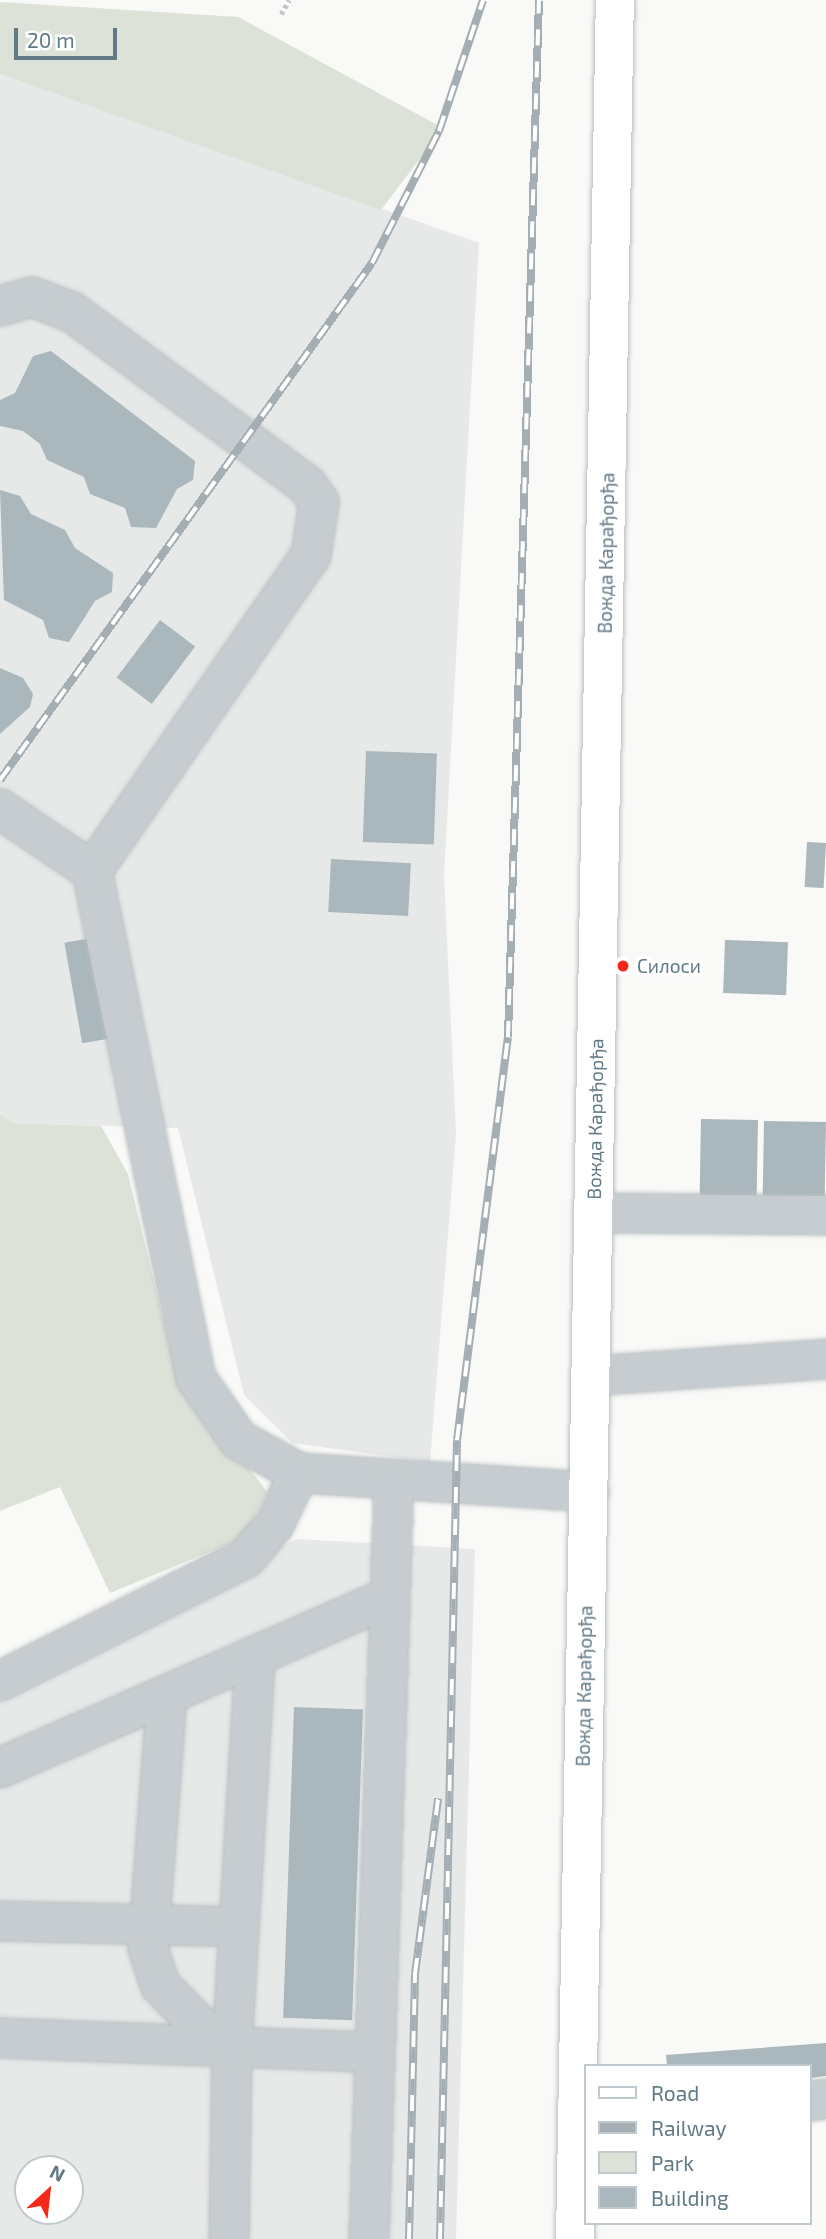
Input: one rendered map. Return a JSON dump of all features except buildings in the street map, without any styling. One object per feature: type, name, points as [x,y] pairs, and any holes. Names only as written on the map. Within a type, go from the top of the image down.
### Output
[{"type":"main road","name":"Вожда Карађорђа","points":[[575,2239],[582,2120],[593,1213],[615,0]]},
{"type":"lane","points":[[0,306],[32,297],[72,312],[307,485],[319,502],[312,555],[92,871]]},
{"type":"lane","points":[[0,808],[92,871],[196,1378],[239,1440],[299,1473],[394,1482],[589,1492]]},
{"type":"lane","points":[[593,1213],[826,1215]]},
{"type":"lane","points":[[591,1376],[826,1359]]},
{"type":"lane","points":[[0,1681],[246,1558],[274,1525],[299,1473]]},
{"type":"lane","points":[[369,2239],[372,2052],[387,1598],[394,1482]]},
{"type":"lane","points":[[0,1768],[387,1598]]},
{"type":"lane","points":[[229,2239],[232,2046],[255,1657]]},
{"type":"lane","points":[[167,1695],[148,1925],[160,1985],[200,2026],[232,2046]]},
{"type":"lane","points":[[0,1921],[239,1927]]},
{"type":"lane","points":[[0,2038],[372,2052]]},
{"type":"path","points":[[281,14],[289,0]]},
{"type":"shaded area","points":[[0,74],[479,243],[444,875],[456,1134],[430,1462],[292,1443],[244,1395],[178,1128],[14,1123],[0,1114]]},
{"type":"shaded area","points":[[297,1539],[475,1549],[456,2239],[0,2239],[0,1689]]},
{"type":"green space","points":[[0,2],[238,17],[443,128],[381,210],[0,74]]},
{"type":"green space","points":[[0,1114],[14,1123],[101,1126],[128,1174],[175,1368],[267,1492],[243,1538],[110,1593],[60,1487],[0,1511]]},
{"type":"railway","points":[[0,780],[372,263],[439,131],[483,0]]},
{"type":"railway","points":[[440,2239],[457,1440],[508,1037],[539,0]]},
{"type":"railway","points":[[409,2239],[415,1974],[438,1799]]},
{"type":"place","name":"Силоси","points":[[623,966]]}]
